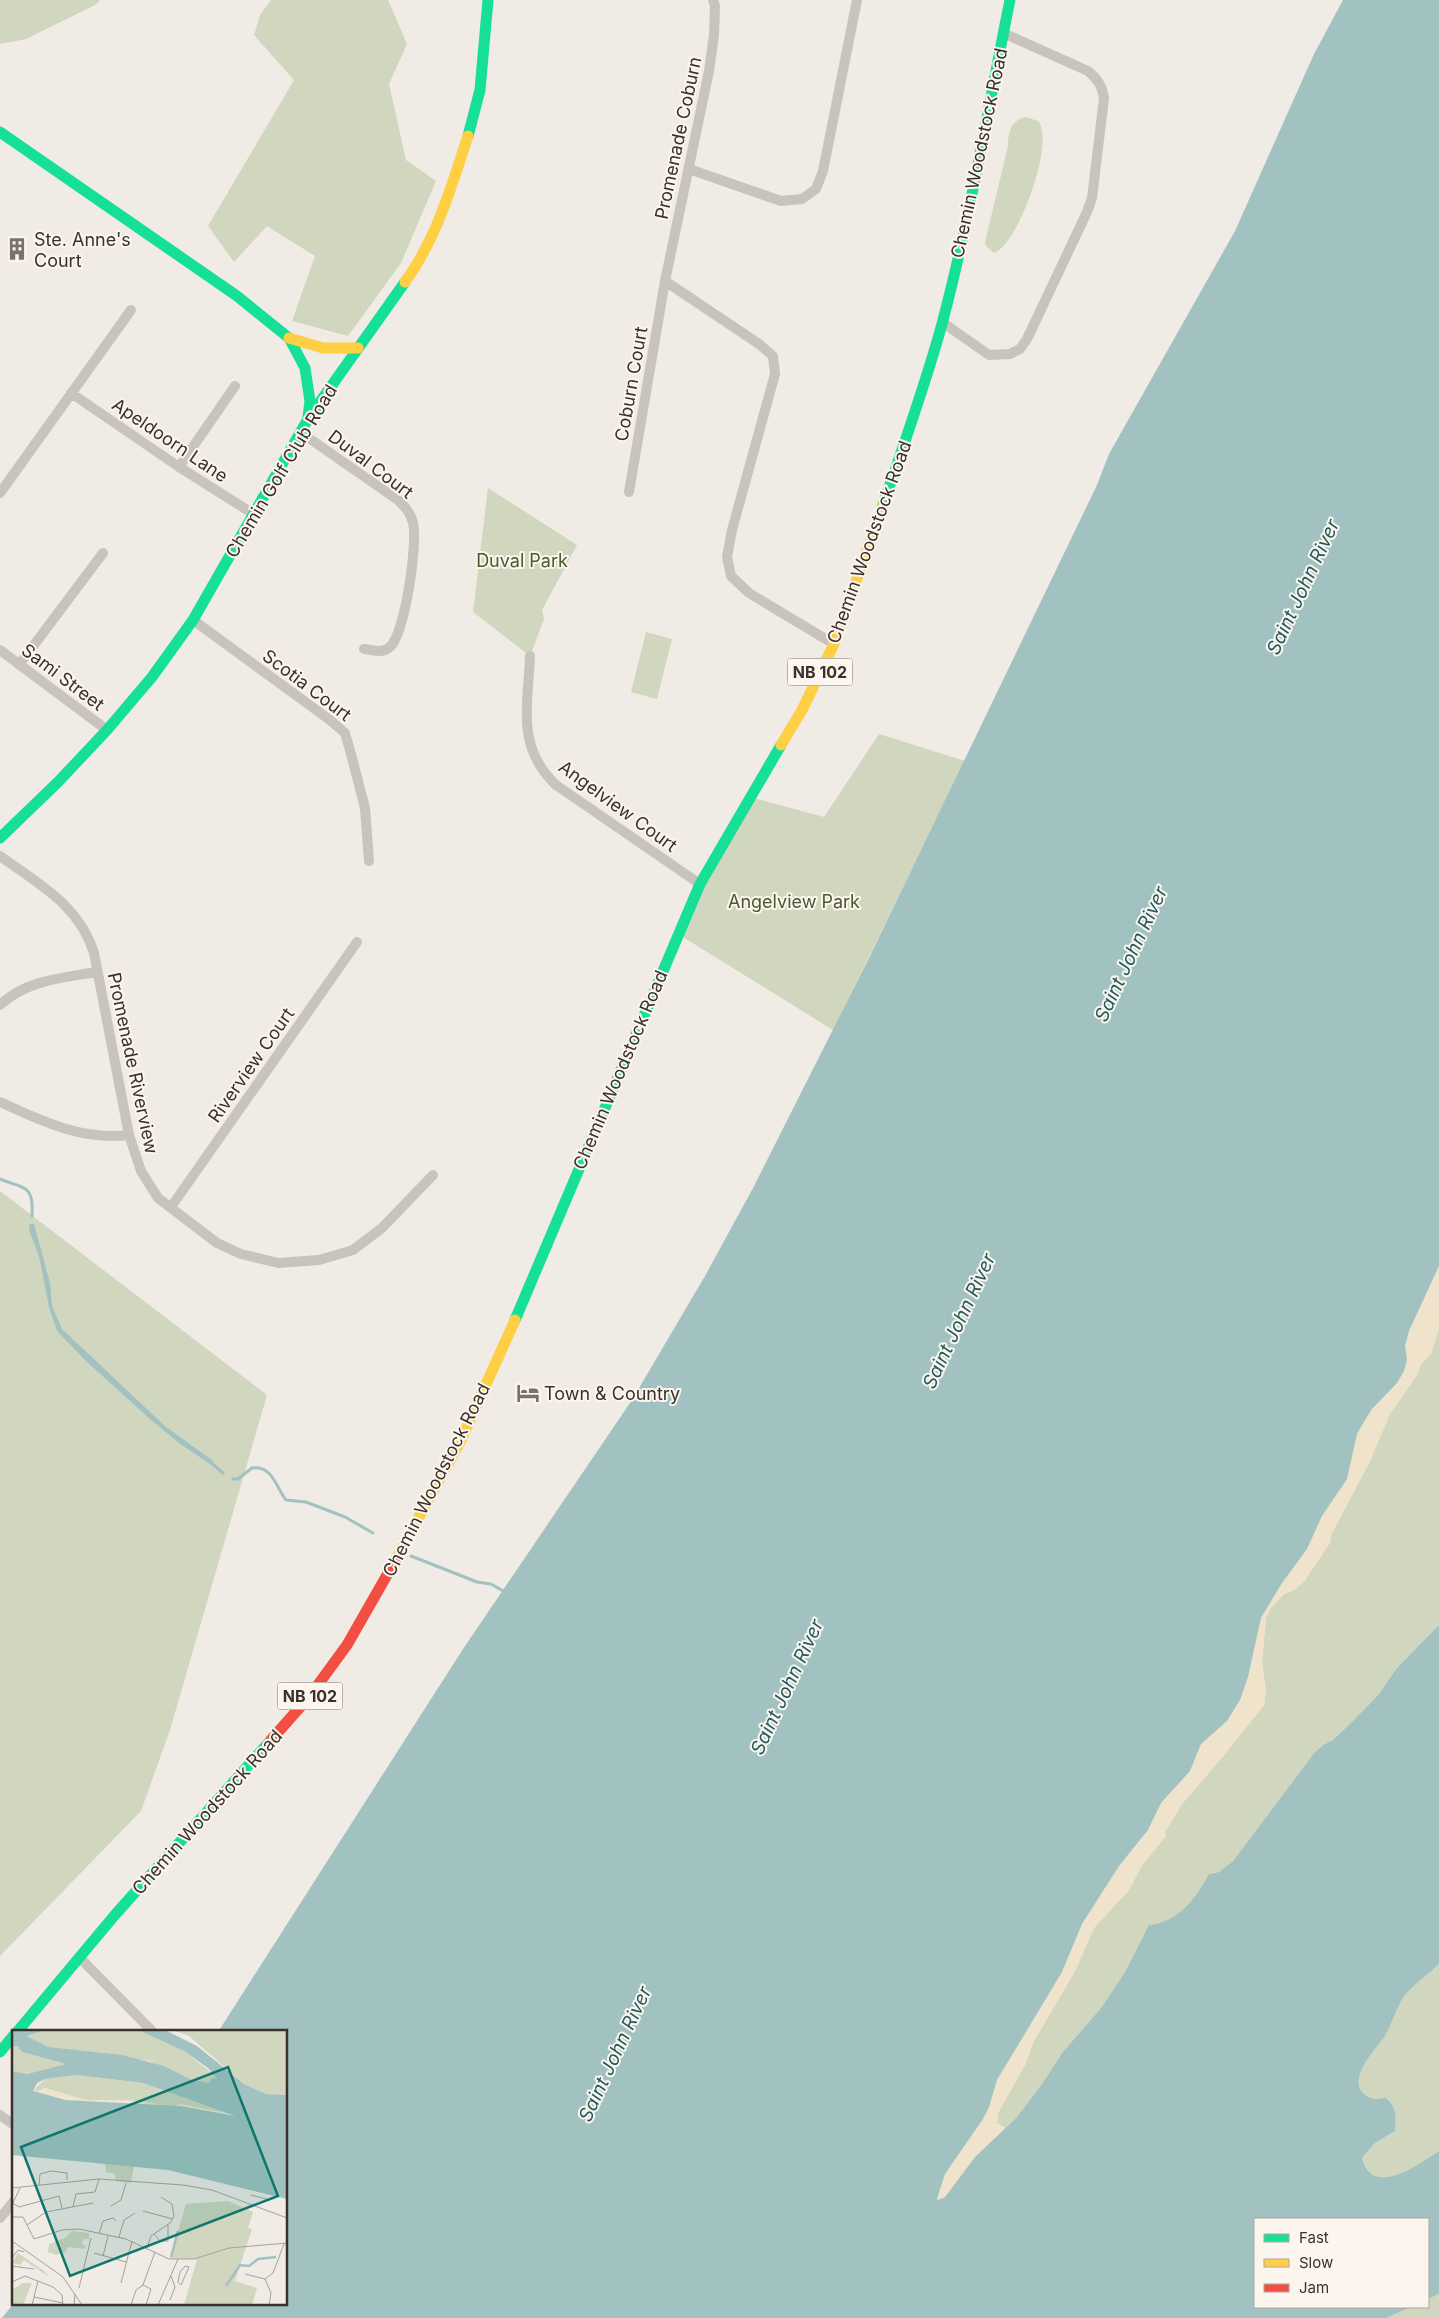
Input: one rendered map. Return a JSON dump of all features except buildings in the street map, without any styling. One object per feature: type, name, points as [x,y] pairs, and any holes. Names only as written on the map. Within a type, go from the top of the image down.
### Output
[{"type":"main road","name":"Chemin Golf Club Road","points":[[0,838],[58,782],[107,730],[152,677],[193,620],[252,513],[308,419],[420,262],[438,225],[474,117],[480,90],[488,0]]},
{"type":"main road","name":"Chemin Woodstock Road","points":[[19,2030],[79,1957],[303,1704],[347,1645],[426,1507],[461,1440],[506,1340],[700,884],[802,710],[834,644],[921,397],[942,322],[1010,0]]},
{"type":"main road","points":[[0,132],[237,296],[289,338],[321,349],[338,351],[358,348]]},
{"type":"main road","points":[[289,338],[305,368],[310,401],[308,419]]},
{"type":"main road","points":[[0,2052],[12,2037]]},
{"type":"street","name":"Promenade Coburn","points":[[665,281],[709,71],[714,35],[715,6],[713,0]]},
{"type":"street","points":[[688,169],[781,201],[802,199],[816,189],[823,171],[857,0]]},
{"type":"street","points":[[942,322],[989,355],[1010,354],[1020,348],[1044,304],[1088,212],[1092,198],[1104,98],[1102,86],[1096,77],[1088,72],[1004,33]]},
{"type":"street","points":[[665,281],[759,344],[773,356],[775,374],[726,557],[731,576],[749,593],[834,644]]},
{"type":"street","name":"Coburn Court","points":[[629,492],[665,281]]},
{"type":"street","points":[[0,493],[131,310]]},
{"type":"street","points":[[179,467],[235,386]]},
{"type":"street","name":"Apeldoorn Lane","points":[[71,393],[179,467],[252,513]]},
{"type":"street","name":"Duval Court","points":[[300,432],[398,500],[405,506],[413,524],[408,597],[400,630],[395,641],[388,648],[379,652],[364,648]]},
{"type":"street","points":[[19,665],[103,553]]},
{"type":"street","name":"Scotia Court","points":[[193,620],[345,733],[365,808],[369,860]]},
{"type":"street","name":"Sami Street","points":[[0,650],[107,730]]},
{"type":"street","name":"Angelview Court","points":[[530,656],[528,729],[530,748],[541,769],[556,785],[700,884]]},
{"type":"street","name":"Promenade Riverview","points":[[0,856],[66,904],[88,934],[94,953],[96,972],[129,1135],[141,1171],[158,1198],[217,1243],[241,1254],[278,1263],[319,1260],[353,1250],[382,1228],[433,1175]]},
{"type":"street","name":"Riverview Court","points":[[171,1207],[357,942]]},
{"type":"street","points":[[0,1005],[18,991],[32,985],[96,972]]},
{"type":"street","points":[[0,1102],[68,1130],[111,1137],[129,1135]]},
{"type":"street","points":[[79,1957],[151,2030]]},
{"type":"street","points":[[0,2115],[12,2124]]},
{"type":"street","points":[[0,2218],[12,2203]]},
{"type":"green space","points":[[0,0],[100,0],[97,4],[26,39],[0,44]]},
{"type":"green space","points":[[271,0],[388,0],[407,44],[389,84],[406,160],[436,181],[401,263],[348,336],[292,321],[315,256],[267,226],[234,262],[208,226],[294,80],[254,35],[260,15]]},
{"type":"green space","points":[[1026,117],[1038,121],[1042,132],[1042,149],[1038,169],[1032,192],[1014,232],[1004,246],[994,253],[986,246],[985,242],[1010,131],[1017,121]]},
{"type":"green space","name":"Duval Park","points":[[488,488],[577,545],[542,610],[544,619],[530,656],[473,612]]},
{"type":"green space","points":[[646,632],[672,639],[657,699],[631,692]]},
{"type":"green space","name":"Angelview Park","points":[[879,734],[965,761],[833,1030],[678,934],[750,797],[824,817]]},
{"type":"green space","points":[[0,1191],[267,1395],[170,1730],[141,1811],[0,1956]]},
{"type":"green space","points":[[1439,1328],[1439,1625],[1396,1669],[1379,1694],[1354,1720],[1333,1740],[1315,1752],[1233,1861],[1219,1872],[1209,1874],[1192,1901],[1178,1914],[1149,1926],[1125,1972],[1101,2008],[1062,2053],[1042,2084],[1016,2118],[1005,2128],[997,2123],[998,2113],[1025,2065],[1034,2041],[1075,1971],[1094,1928],[1129,1890],[1142,1865],[1166,1836],[1165,1832],[1182,1804],[1264,1705],[1266,1691],[1262,1662],[1266,1618],[1270,1609],[1284,1594],[1294,1590],[1330,1543],[1331,1535],[1370,1461],[1390,1414],[1417,1375],[1421,1364],[1431,1354]]},
{"type":"green space","points":[[1439,1964],[1439,2151],[1398,2175],[1376,2176],[1368,2170],[1362,2158],[1375,2143],[1395,2131],[1395,2113],[1393,2106],[1386,2098],[1375,2099],[1364,2094],[1359,2087],[1359,2078],[1362,2068],[1386,2033],[1403,1998],[1411,1988]]},
{"type":"green space","points":[[1439,2294],[1439,2318],[1386,2318],[1409,2308],[1429,2308],[1429,2299]]},
{"type":"sand","points":[[1439,1266],[1439,1328],[1431,1354],[1421,1364],[1417,1375],[1390,1414],[1370,1461],[1331,1535],[1330,1543],[1304,1582],[1294,1590],[1284,1594],[1270,1609],[1266,1618],[1262,1662],[1266,1691],[1264,1705],[1182,1804],[1165,1832],[1166,1836],[1142,1865],[1129,1890],[1094,1928],[1075,1971],[1034,2041],[1025,2065],[998,2113],[997,2123],[1005,2128],[975,2157],[945,2197],[938,2201],[945,2174],[983,2119],[989,2107],[997,2080],[1062,1972],[1082,1924],[1119,1866],[1148,1830],[1161,1803],[1190,1771],[1201,1744],[1227,1721],[1240,1700],[1248,1677],[1261,1618],[1282,1583],[1307,1549],[1322,1516],[1347,1479],[1357,1434],[1365,1420],[1372,1409],[1397,1383],[1404,1371],[1407,1360],[1405,1346],[1409,1331]]},
{"type":"water","name":"Saint John River","points":[[1343,0],[1439,0],[1439,1266],[1409,1331],[1405,1346],[1407,1360],[1404,1371],[1397,1383],[1372,1409],[1365,1420],[1357,1434],[1347,1479],[1322,1516],[1307,1549],[1282,1583],[1261,1618],[1248,1677],[1240,1700],[1227,1721],[1201,1744],[1190,1771],[1161,1803],[1148,1830],[1119,1866],[1082,1924],[1062,1972],[997,2080],[989,2107],[983,2119],[945,2174],[937,2199],[945,2197],[975,2157],[1016,2118],[1042,2084],[1062,2053],[1101,2008],[1125,1972],[1149,1925],[1160,1923],[1178,1914],[1192,1900],[1209,1874],[1219,1872],[1233,1861],[1315,1752],[1333,1740],[1354,1720],[1379,1694],[1396,1669],[1439,1625],[1439,1964],[1411,1988],[1403,1998],[1387,2032],[1362,2070],[1359,2087],[1364,2094],[1375,2099],[1386,2098],[1393,2106],[1396,2122],[1395,2131],[1375,2143],[1362,2158],[1368,2170],[1376,2176],[1397,2175],[1409,2170],[1439,2151],[1439,2294],[1429,2299],[1429,2218],[1254,2218],[1254,2308],[1409,2308],[1386,2318],[2,2318],[12,2306],[288,2306],[288,2030],[219,2030],[463,1649],[632,1400],[705,1276],[753,1188],[869,958],[1097,485],[1109,454],[1235,231],[1314,54]]},
{"type":"water","points":[[30,1224],[34,1224],[50,1283],[52,1306],[62,1329],[165,1426],[213,1461],[210,1464],[179,1443],[150,1419],[86,1361],[57,1331],[49,1307],[39,1256],[29,1230]]},
{"type":"waterway","points":[[0,1179],[21,1186],[29,1192],[32,1216]]},
{"type":"waterway","points":[[209,1461],[223,1473]]},
{"type":"waterway","points":[[233,1479],[238,1479],[252,1468],[265,1470],[273,1478],[286,1500],[306,1502],[345,1517],[373,1533]]},
{"type":"waterway","points":[[411,1556],[477,1582],[491,1584],[505,1592]]},
{"type":"traffic: fast","points":[[468,136],[480,90],[488,0]]},
{"type":"traffic: fast","points":[[882,508],[942,324],[970,203],[1010,0]]},
{"type":"traffic: fast","points":[[0,132],[237,296],[289,338],[305,368],[310,401],[308,417]]},
{"type":"traffic: fast","points":[[0,838],[58,782],[107,730],[152,677],[193,620],[308,419],[405,282]]},
{"type":"traffic: fast","points":[[515,1320],[700,884],[781,745]]},
{"type":"traffic: fast","points":[[19,2030],[114,1916],[271,1740]]},
{"type":"traffic: fast","points":[[0,2052],[12,2037]]},
{"type":"traffic: slow","points":[[405,282],[435,230],[468,136]]},
{"type":"traffic: slow","points":[[289,338],[323,348],[358,348]]},
{"type":"traffic: slow","points":[[781,745],[802,710],[834,644],[882,508]]},
{"type":"traffic: slow","points":[[395,1561],[461,1440],[515,1320]]},
{"type":"traffic: jam","points":[[271,1740],[309,1697],[347,1645],[395,1561]]},
{"type":"place","name":"Ste. Anne's Court","points":[[17,249]]},
{"type":"place","name":"Town & Country","points":[[528,1393]]}]
